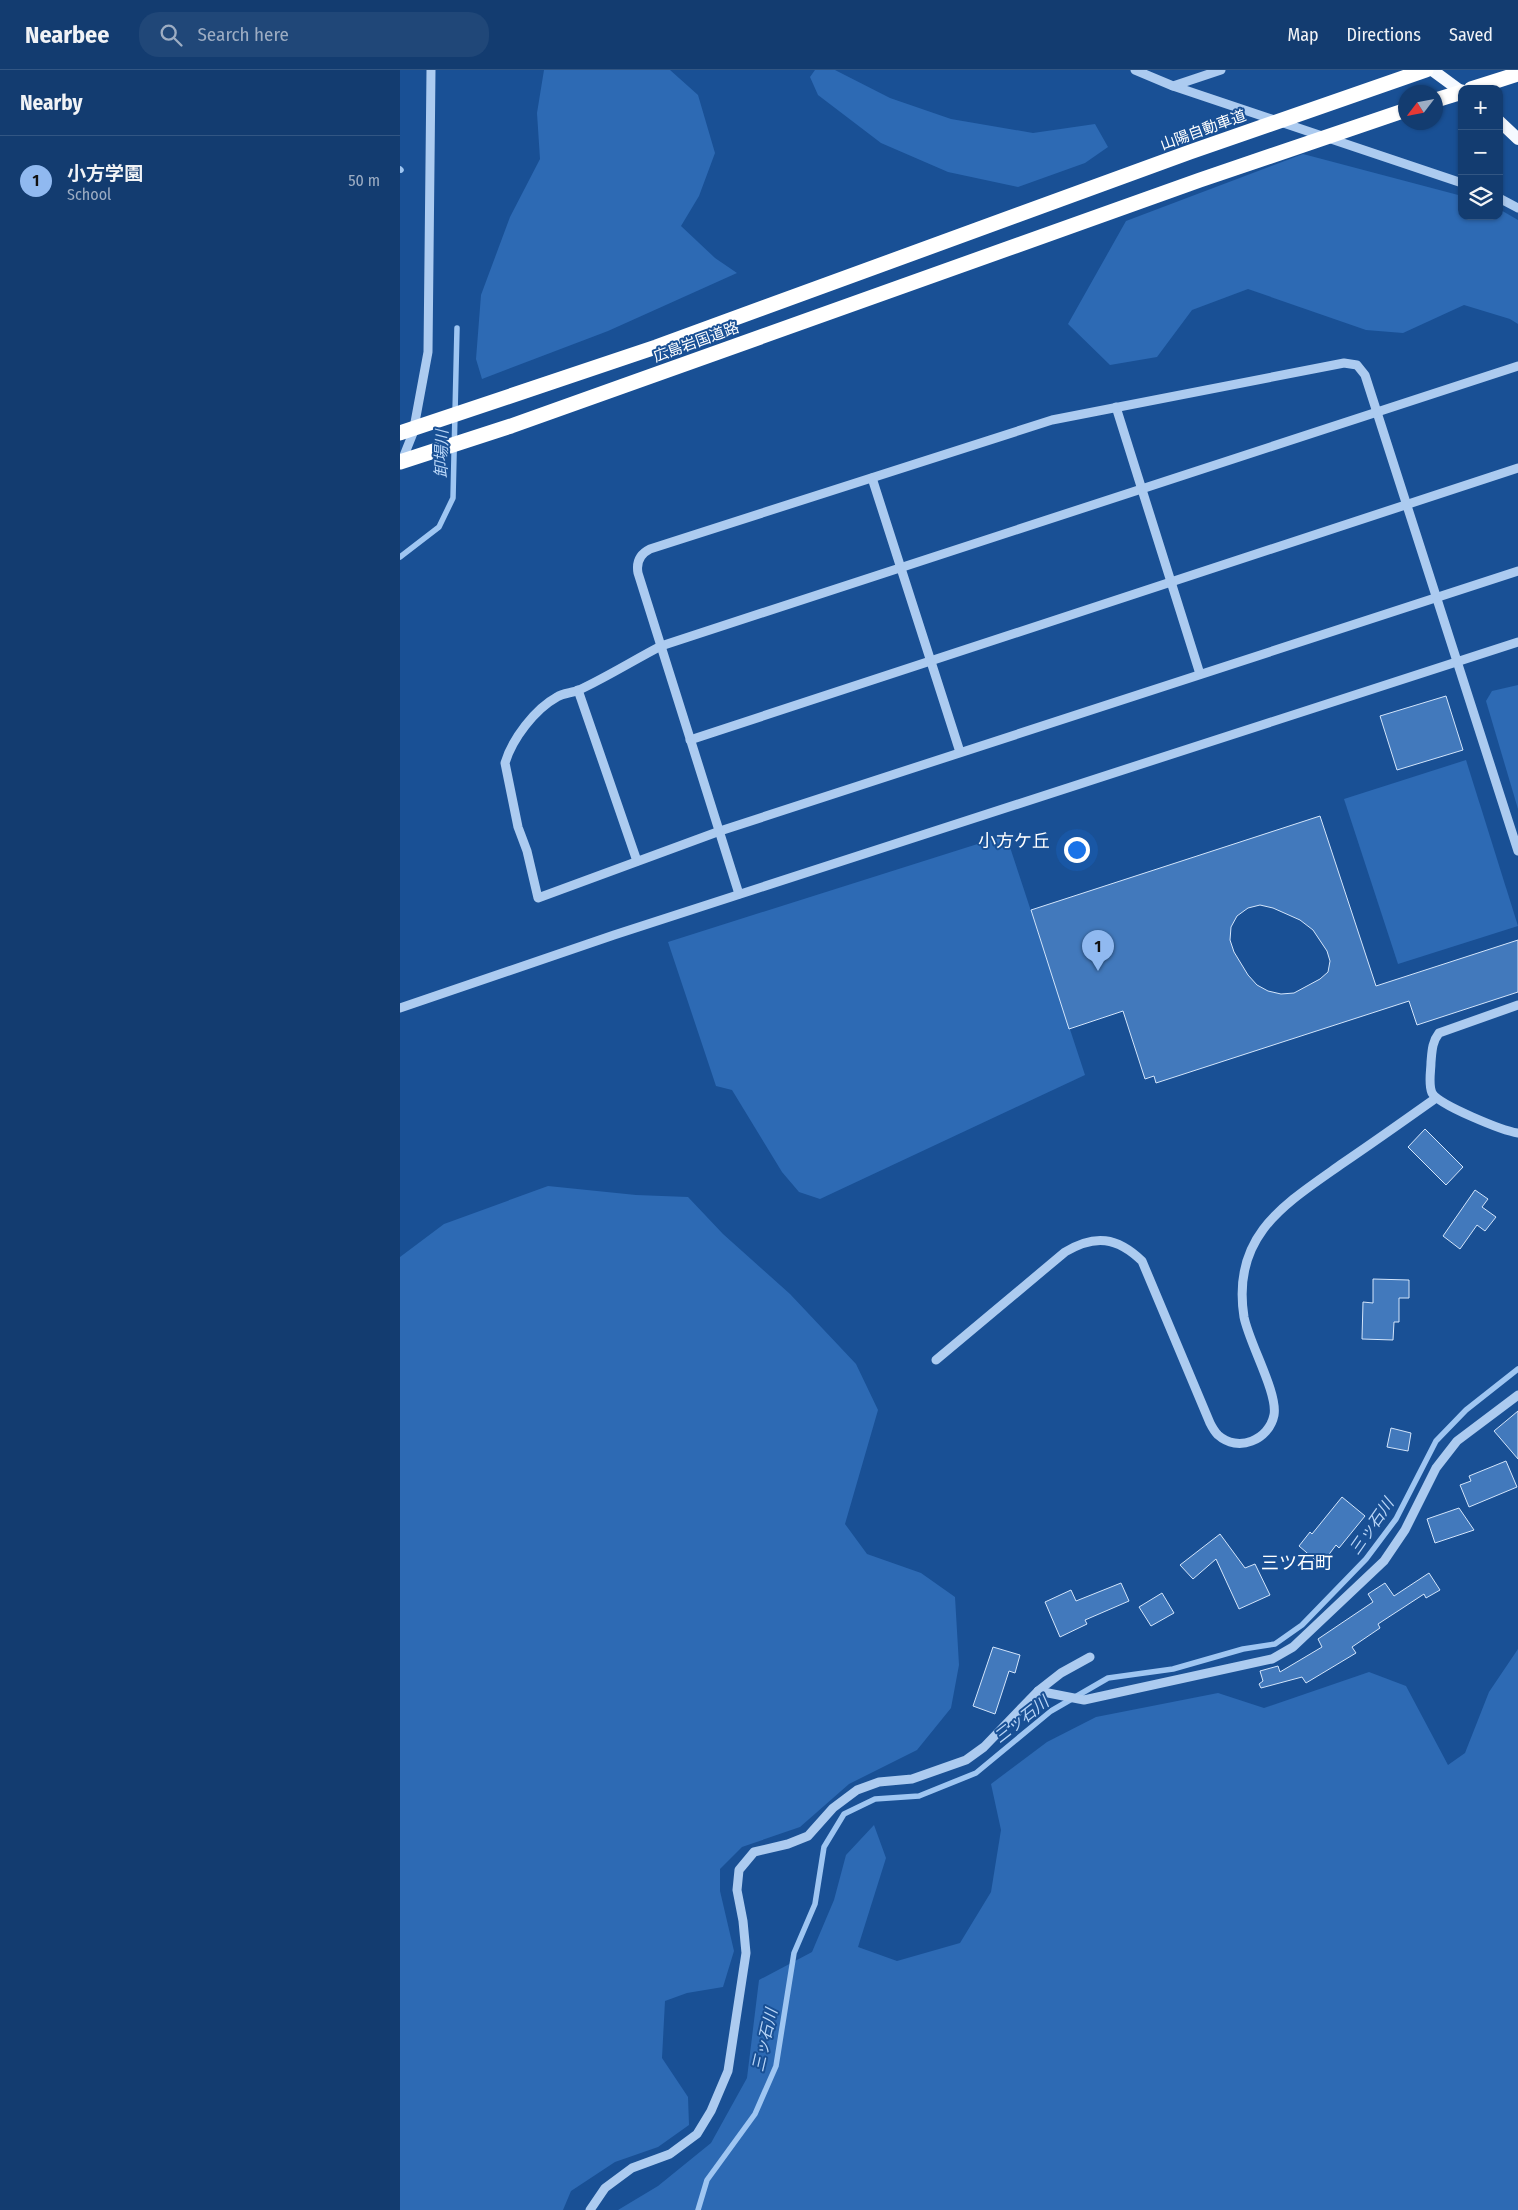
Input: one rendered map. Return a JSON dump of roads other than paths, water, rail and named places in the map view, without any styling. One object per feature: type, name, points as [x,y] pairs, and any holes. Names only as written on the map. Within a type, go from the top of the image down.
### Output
[{"type":"highway","name":"山陽自動車道","points":[[992,226],[1200,149],[1426,70]]},
{"type":"highway","points":[[1484,85],[1518,74]]},
{"type":"highway","points":[[1443,98],[1458,93]]},
{"type":"highway","name":"広島岩国道路","points":[[400,464],[1209,177],[1398,113]]},
{"type":"highway","name":"広島岩国道路","points":[[400,433],[656,347],[992,226]]},
{"type":"main road","points":[[1432,70],[1458,89]]},
{"type":"main road","points":[[1503,125],[1518,139]]},
{"type":"street","points":[[400,464],[413,433],[428,352],[431,70]]},
{"type":"street","points":[[1135,70],[1173,86],[1458,182]]},
{"type":"street","points":[[1173,86],[1221,70]]},
{"type":"street","points":[[1503,200],[1518,208]]},
{"type":"street","points":[[739,894],[637,570],[638,560],[644,552],[1052,420],[1351,363],[1360,367],[1363,372],[1377,412],[1518,851]]},
{"type":"street","points":[[1518,366],[661,646],[578,690],[557,697],[538,713],[508,753],[505,763],[518,827],[527,851],[538,898],[720,831],[1518,571]]},
{"type":"street","points":[[1116,407],[1200,674]]},
{"type":"street","points":[[690,740],[1518,468]]},
{"type":"street","points":[[872,478],[960,752]]},
{"type":"street","points":[[400,1008],[739,894],[1518,642]]},
{"type":"street","points":[[578,690],[637,861]]},
{"type":"street","points":[[1518,1005],[1439,1033],[1434,1040],[1432,1048],[1430,1084],[1431,1091],[1436,1098],[1495,1127],[1518,1133]]},
{"type":"street","points":[[936,1360],[1065,1252],[1091,1240],[1105,1240],[1125,1247],[1142,1261],[1210,1423],[1218,1435],[1231,1442],[1246,1444],[1259,1438],[1270,1427],[1274,1413],[1249,1336],[1242,1303],[1245,1269],[1258,1237],[1279,1210],[1436,1098]]},
{"type":"street","points":[[1042,1692],[1084,1700],[1272,1659],[1293,1647],[1384,1561],[1405,1530],[1436,1468],[1457,1441],[1518,1395]]},
{"type":"street","points":[[590,2210],[605,2188],[632,2168],[670,2154],[697,2134],[712,2110],[728,2070],[746,1954],[743,1921],[737,1890],[739,1870],[754,1852],[788,1844],[808,1836],[833,1808],[857,1790],[879,1782],[912,1779],[966,1760],[984,1747],[1061,1673],[1090,1657]]},
{"type":"waterway","name":"卸場川","points":[[400,557],[439,527],[453,498],[457,328]]},
{"type":"waterway","name":"三ッ石川","points":[[698,2210],[707,2180],[755,2114],[776,2066],[794,1953],[815,1904],[824,1847],[844,1814],[875,1799],[919,1796],[976,1773],[1051,1711],[1108,1678],[1173,1669],[1243,1649],[1275,1644],[1302,1625],[1366,1559],[1396,1519],[1436,1441],[1466,1410],[1518,1369]]},
{"type":"place","name":"小方学園","points":[[1098,971]]},
{"type":"district","name":"小方ケ丘","points":[[1014,841]]},
{"type":"district","name":"三ツ石町","points":[[1297,1563]]}]
